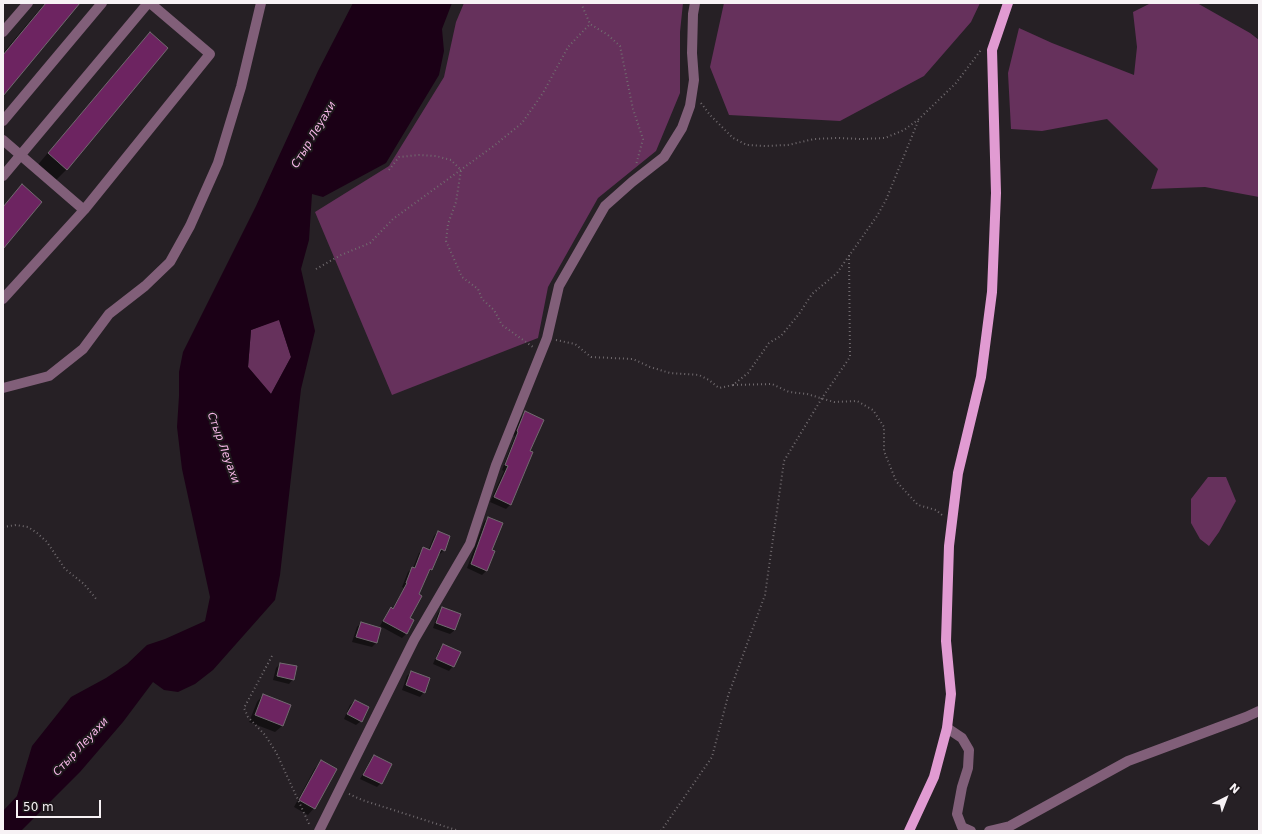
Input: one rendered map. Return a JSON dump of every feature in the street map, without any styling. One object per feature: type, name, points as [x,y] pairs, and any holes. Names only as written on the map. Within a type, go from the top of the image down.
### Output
[{"type":"main road","points":[[909,831],[934,777],[947,728],[951,694],[946,641],[949,546],[958,473],[981,376],[992,292],[996,193],[992,50],[1008,3]]},
{"type":"street","points":[[3,32],[28,3]]},
{"type":"street","points":[[3,121],[102,3]]},
{"type":"street","points":[[3,176],[149,3],[210,54],[84,210],[3,299]]},
{"type":"street","points":[[3,388],[49,376],[83,349],[109,314],[145,286],[170,262],[190,226],[218,163],[241,88],[261,3]]},
{"type":"street","points":[[319,831],[414,640],[470,544],[496,465],[547,338],[559,286],[606,206],[632,182],[664,157],[682,128],[690,106],[694,80],[692,53],[693,14],[695,3]]},
{"type":"street","points":[[3,140],[84,210]]},
{"type":"street","points":[[989,831],[1010,826],[1128,761],[1246,718],[1259,711]]},
{"type":"street","points":[[947,728],[962,738],[969,750],[968,768],[962,786],[957,814],[962,827],[971,831]]},
{"type":"path","points":[[581,3],[590,24],[608,35],[620,46],[633,108],[643,139],[632,182]]},
{"type":"path","points":[[316,269],[341,255],[370,242],[393,219],[495,145],[522,123],[543,93],[568,48],[590,24]]},
{"type":"path","points":[[692,89],[703,106],[722,128],[733,138],[747,145],[788,145],[814,139],[884,138],[904,130],[919,118],[956,83],[983,48]]},
{"type":"path","points":[[732,385],[748,373],[769,342],[781,336],[799,314],[812,294],[837,273],[877,216],[886,200],[919,118]]},
{"type":"path","points":[[389,170],[398,157],[419,155],[436,156],[451,160],[461,170]]},
{"type":"path","points":[[461,170],[456,202],[448,224],[446,241],[462,277],[478,289],[482,299],[494,310],[502,325],[541,352]]},
{"type":"path","points":[[662,831],[712,757],[728,696],[765,595],[784,461],[822,398],[850,357],[849,255]]},
{"type":"path","points":[[547,338],[575,344],[591,357],[633,359],[650,367],[670,373],[699,375],[709,380],[719,388],[732,385],[772,384],[789,392],[807,394],[834,402],[857,401],[873,410],[884,426],[884,451],[896,481],[918,505],[936,510],[952,524]]},
{"type":"path","points":[[3,527],[16,525],[28,527],[38,533],[47,542],[65,570],[84,584],[97,600]]},
{"type":"path","points":[[272,656],[244,708],[248,717],[265,735],[276,752],[312,831]]},
{"type":"path","points":[[339,789],[362,800],[459,831]]},
{"type":"shaded area","points":[[464,3],[683,3],[680,32],[680,93],[656,151],[598,198],[548,287],[538,338],[392,395],[315,212],[389,166],[444,77],[456,22]]},
{"type":"shaded area","points":[[724,3],[980,3],[971,22],[924,76],[840,121],[729,115],[710,67]]},
{"type":"shaded area","points":[[1151,3],[1197,3],[1250,33],[1259,40],[1259,197],[1205,187],[1151,189],[1158,169],[1107,119],[1042,131],[1011,129],[1008,73],[1019,28],[1052,43],[1134,75],[1137,47],[1133,12]]},
{"type":"shaded area","points":[[279,319],[291,357],[271,394],[248,367],[251,330]]},
{"type":"shaded area","points":[[1208,477],[1226,477],[1236,501],[1219,532],[1209,546],[1200,539],[1191,523],[1191,499]]},
{"type":"water","name":"Стыр Леуахи","points":[[353,3],[452,3],[442,29],[444,51],[439,75],[386,163],[323,197],[312,194],[309,240],[301,269],[315,331],[301,389],[280,575],[275,600],[213,670],[195,684],[178,692],[164,690],[153,682],[123,722],[80,772],[21,831],[3,831],[3,811],[17,796],[32,746],[71,697],[106,678],[127,664],[147,645],[165,639],[205,621],[210,597],[182,469],[177,427],[179,372],[183,352],[256,206],[318,71]],"holes":[[[279,320],[291,357],[271,394],[248,367],[251,330]]]},
{"type":"building","points":[[46,3],[80,3],[3,96],[3,55]]},
{"type":"building","points":[[150,32],[168,48],[67,170],[48,153]]},
{"type":"building","points":[[22,184],[42,202],[3,249],[3,207]]},
{"type":"building","points":[[525,411],[544,420],[530,451],[533,452],[511,505],[494,497],[508,466],[505,465]]},
{"type":"building","points":[[488,517],[503,523],[492,550],[495,551],[487,571],[471,564]]},
{"type":"building","points":[[438,531],[450,536],[445,551],[441,549],[419,594],[422,596],[410,618],[414,620],[407,634],[383,621],[391,607],[393,609],[407,583],[412,567],[415,568],[423,547],[430,550]]},
{"type":"building","points":[[442,607],[461,614],[455,630],[436,623]]},
{"type":"building","points":[[361,622],[381,628],[377,643],[356,637]]},
{"type":"building","points":[[443,644],[461,652],[454,667],[436,659]]},
{"type":"building","points":[[280,663],[297,666],[294,680],[277,676]]},
{"type":"building","points":[[411,671],[430,678],[425,693],[406,685]]},
{"type":"building","points":[[263,694],[291,705],[283,726],[255,715]]},
{"type":"building","points":[[355,700],[369,707],[362,722],[347,714]]},
{"type":"building","points":[[374,755],[392,764],[382,784],[363,775]]},
{"type":"building","points":[[321,760],[337,769],[315,809],[299,800]]}]
